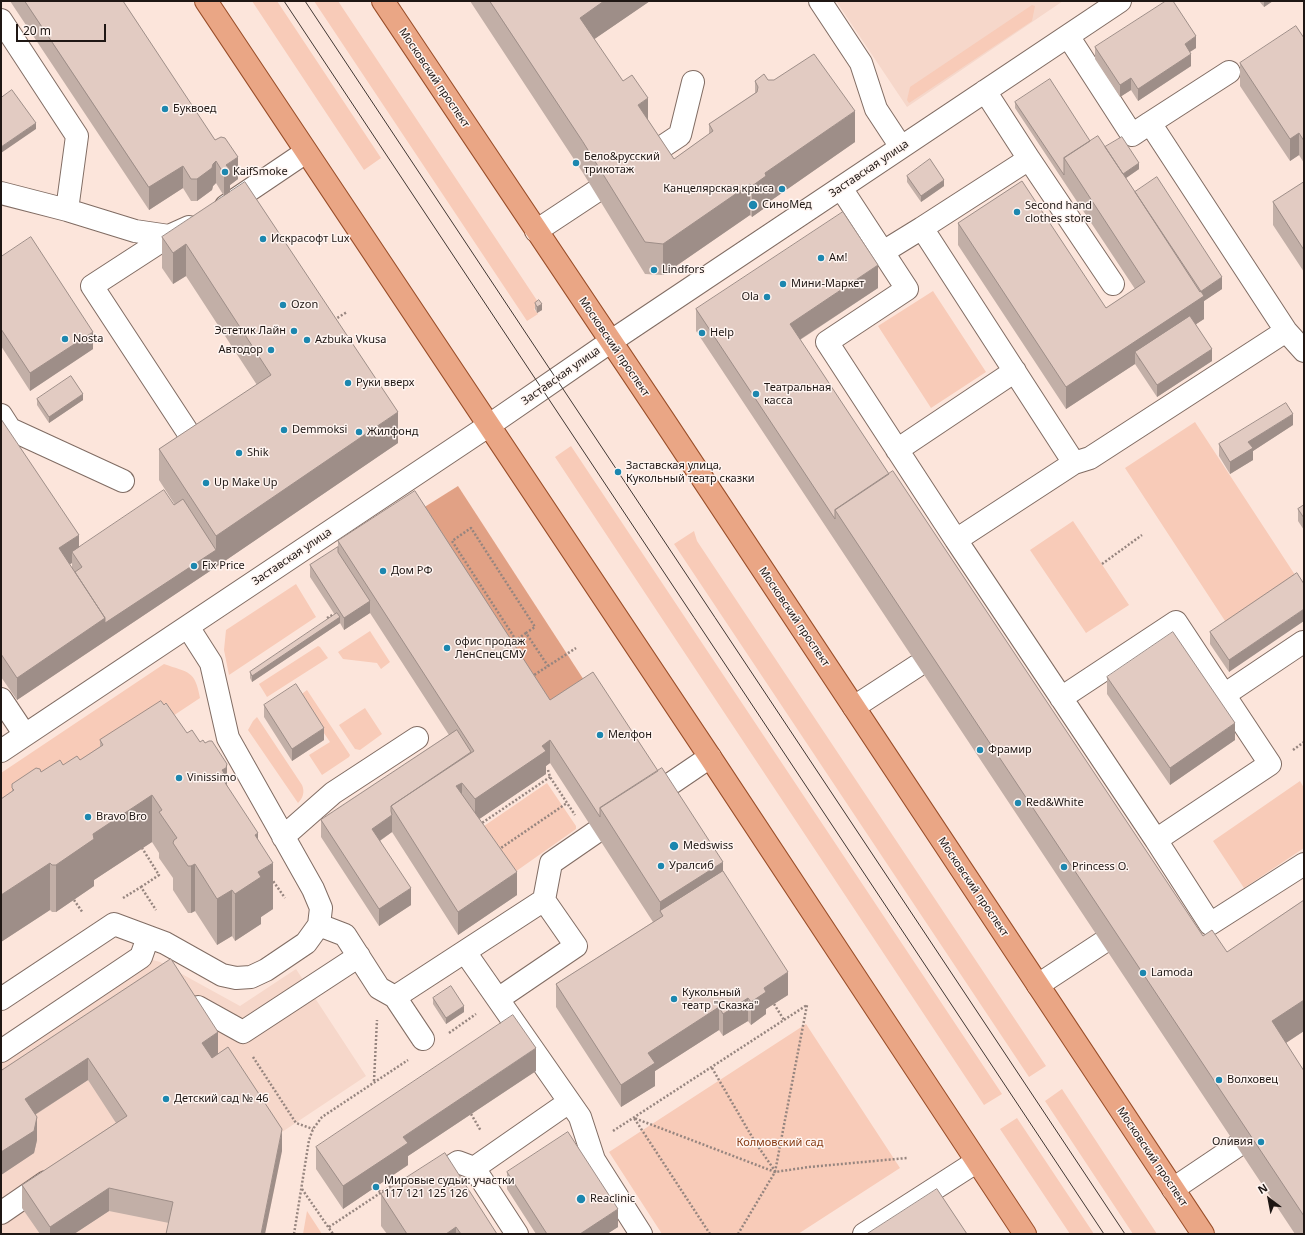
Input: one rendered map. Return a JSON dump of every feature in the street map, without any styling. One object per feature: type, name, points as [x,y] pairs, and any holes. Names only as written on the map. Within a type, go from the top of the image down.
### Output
[{"type":"main road","points":[[206,1],[710,757],[976,1162],[1025,1234]]},
{"type":"main road","name":"Московский проспект","points":[[383,1],[854,707],[1203,1234]]},
{"type":"street","points":[[820,1],[861,63],[876,109],[902,147]]},
{"type":"street","name":"Заставская улица","points":[[1,751],[488,426],[610,342],[1117,2]]},
{"type":"street","points":[[1,20],[77,136],[67,210]]},
{"type":"street","points":[[1068,36],[1132,135],[1229,72]]},
{"type":"street","points":[[650,155],[680,135],[693,82]]},
{"type":"street","points":[[985,91],[1113,284]]},
{"type":"street","points":[[1150,123],[1286,331],[1304,351]]},
{"type":"street","points":[[191,437],[92,286],[169,236],[209,217],[306,152]]},
{"type":"street","points":[[884,252],[1029,159]]},
{"type":"street","points":[[841,188],[907,289],[827,342],[956,540],[996,614],[1062,698],[1210,924],[1304,864]]},
{"type":"street","points":[[536,231],[594,192]]},
{"type":"street","points":[[1,193],[67,210],[135,231],[169,236]]},
{"type":"street","points":[[922,228],[1074,463]]},
{"type":"street","points":[[956,540],[1074,463],[1090,458],[1286,331]]},
{"type":"street","points":[[897,450],[1014,371]]},
{"type":"street","points":[[1,415],[10,429],[123,481]]},
{"type":"street","points":[[1062,698],[1176,622],[1270,764],[1156,840]]},
{"type":"street","points":[[1,998],[114,924],[165,943],[222,975],[236,978],[251,977],[266,970],[306,943],[319,925],[321,908],[313,888],[228,738],[211,663],[188,627]]},
{"type":"street","points":[[1224,695],[1303,642]]},
{"type":"street","points":[[854,707],[917,666]]},
{"type":"street","points":[[1,699],[25,735]]},
{"type":"street","points":[[283,837],[333,793],[417,738]]},
{"type":"street","points":[[657,792],[710,757]]},
{"type":"street","points":[[498,999],[576,946],[544,900],[551,863],[592,835]]},
{"type":"street","points":[[1166,899],[1185,886]]},
{"type":"street","points":[[395,997],[544,900]]},
{"type":"street","points":[[319,925],[345,935],[379,988],[395,997],[418,1047]]},
{"type":"street","points":[[1,1051],[141,957],[148,937]]},
{"type":"street","points":[[1038,985],[1102,943]]},
{"type":"street","points":[[465,952],[580,1118],[594,1160],[641,1234]]},
{"type":"street","points":[[198,1007],[243,1032],[359,956]]},
{"type":"street","points":[[474,1168],[569,1102]]},
{"type":"street","points":[[1173,1189],[1237,1146]]},
{"type":"street","points":[[422,1185],[458,1162],[474,1168],[517,1234]]},
{"type":"street","points":[[864,1234],[976,1162]]},
{"type":"street","points":[[1,1213],[60,1173]]},
{"type":"path","points":[[328,324],[347,312]]},
{"type":"path","points":[[471,528],[535,627],[526,633],[516,640],[452,541],[471,528]]},
{"type":"path","points":[[1102,564],[1142,535]]},
{"type":"path","points":[[327,618],[334,614]]},
{"type":"path","points":[[526,633],[548,666]]},
{"type":"path","points":[[530,678],[576,648]]},
{"type":"path","points":[[548,770],[550,777],[567,803],[592,835]]},
{"type":"path","points":[[477,827],[550,777]]},
{"type":"path","points":[[494,852],[567,803]]},
{"type":"path","points":[[121,900],[158,875],[142,848]]},
{"type":"path","points":[[269,875],[286,899]]},
{"type":"path","points":[[141,887],[159,916]]},
{"type":"path","points":[[74,900],[85,916]]},
{"type":"path","points":[[774,1004],[784,1020]]},
{"type":"path","points":[[629,1121],[807,1005],[775,1172],[738,1234]]},
{"type":"path","points":[[444,1036],[477,1013]]},
{"type":"path","points":[[243,1032],[243,1043],[296,1122],[312,1129]]},
{"type":"path","points":[[294,1234],[312,1129],[322,1117],[418,1047]]},
{"type":"path","points":[[712,1068],[755,1142],[775,1172]]},
{"type":"path","points":[[634,1118],[775,1172],[907,1158]]},
{"type":"path","points":[[634,1118],[710,1234]]},
{"type":"path","points":[[329,1227],[415,1170],[422,1185]]},
{"type":"path","points":[[376,1187],[383,1197]]},
{"type":"path","points":[[302,1189],[333,1234]]},
{"type":"shaded area","points":[[836,1],[1063,1],[907,107]]},
{"type":"shaded area","points":[[458,486],[593,694],[550,722],[415,513]]},
{"type":"shaded area","name":"Детский сад № 46","points":[[130,954],[160,962],[240,1006],[296,969],[366,1076],[273,1138],[282,1151],[265,1234],[1,1234],[1,1040]]},
{"type":"green space","points":[[252,1],[277,1],[381,158],[364,170]]},
{"type":"green space","points":[[314,1],[338,1],[540,305],[534,309],[538,314],[527,321]]},
{"type":"green space","points":[[1032,5],[1035,6],[1032,21],[909,103],[907,100],[910,87]]},
{"type":"green space","points":[[933,291],[986,372],[931,408],[878,326]]},
{"type":"green space","points":[[1195,422],[1299,581],[1229,627],[1125,468]]},
{"type":"green space","points":[[571,446],[1002,1094],[984,1105],[555,457]]},
{"type":"green space","points":[[1073,521],[1129,605],[1086,633],[1030,550]]},
{"type":"green space","points":[[694,531],[697,541],[1046,1066],[1029,1077],[674,544]]},
{"type":"green space","points":[[296,584],[316,617],[229,675],[224,650],[226,630]]},
{"type":"green space","points":[[370,631],[390,662],[381,669],[377,663],[343,659],[338,652]]},
{"type":"green space","points":[[318,646],[328,658],[267,697],[259,684]]},
{"type":"green space","points":[[164,664],[190,674],[196,682],[200,698],[1,830],[1,773]]},
{"type":"green space","points":[[307,690],[350,755],[322,775],[309,755],[330,742],[299,696]]},
{"type":"green space","points":[[365,708],[382,734],[360,750],[355,749],[339,725]]},
{"type":"green space","points":[[257,717],[302,785],[303,795],[298,803],[248,730]]},
{"type":"green space","points":[[1300,781],[1304,788],[1304,848],[1244,888],[1213,841]]},
{"type":"green space","points":[[547,783],[576,826],[576,829],[515,872],[484,826]]},
{"type":"green space","name":"Колмовский сад","points":[[806,1024],[900,1168],[798,1234],[662,1234],[609,1152]]},
{"type":"green space","points":[[1062,1089],[1157,1234],[1133,1234],[1045,1101]]},
{"type":"green space","points":[[1017,1118],[1094,1234],[1070,1234],[1000,1129]]},
{"type":"green space","points":[[307,1211],[322,1234],[303,1234]]},
{"type":"building","points":[[25,1],[123,1],[215,140],[221,137],[225,138],[238,157],[226,165],[230,170],[224,174],[216,161],[212,168],[197,179],[191,179],[183,166],[149,187]]},
{"type":"building","points":[[490,1],[604,1],[580,18],[623,81],[632,75],[648,98],[638,105],[674,159],[713,131],[709,124],[757,92],[758,87],[755,81],[764,74],[768,80],[774,80],[814,54],[855,111],[765,173],[766,176],[752,186],[750,184],[663,244],[645,242],[583,142]]},
{"type":"building","points":[[1166,1],[1173,1],[1196,36],[1185,44],[1191,54],[1138,89],[1131,78],[1120,85],[1095,47]]},
{"type":"building","points":[[1296,26],[1304,38],[1304,141],[1299,133],[1290,139],[1240,63]]},
{"type":"building","points":[[1050,79],[1090,141],[1064,158],[1064,175],[1015,102]]},
{"type":"building","points":[[12,90],[36,123],[1,147],[1,98]]},
{"type":"building","points":[[1098,136],[1204,296],[1066,387],[958,223],[1022,181],[1106,308],[1145,282],[1064,158]]},
{"type":"building","points":[[1122,137],[1139,163],[1123,174],[1105,147]]},
{"type":"building","points":[[930,159],[944,180],[921,196],[907,176]]},
{"type":"building","points":[[1157,177],[1222,277],[1200,292],[1135,192]]},
{"type":"building","points":[[245,182],[398,412],[216,536],[159,449],[271,375],[186,244],[173,253],[162,237]]},
{"type":"building","points":[[1304,182],[1304,250],[1273,202]]},
{"type":"building","points":[[843,212],[878,265],[790,324],[889,474],[835,510],[835,519],[696,309]]},
{"type":"building","points":[[31,237],[93,332],[30,373],[1,329],[1,257]]},
{"type":"building","points":[[539,300],[542,304],[537,307],[535,303]]},
{"type":"building","points":[[1190,316],[1212,349],[1157,385],[1135,352]]},
{"type":"building","points":[[71,376],[83,394],[49,417],[37,399]]},
{"type":"building","points":[[1286,403],[1293,414],[1248,442],[1253,448],[1230,462],[1219,444]]},
{"type":"building","points":[[1,419],[79,535],[59,548],[105,618],[17,678],[1,654]]},
{"type":"building","points":[[893,471],[1203,936],[1212,930],[1227,952],[1304,900],[1304,1000],[1272,1021],[1304,1071],[1304,1216],[835,510]]},
{"type":"building","points":[[164,490],[174,505],[183,499],[216,550],[105,623],[105,618],[75,572],[82,567],[72,552]]},
{"type":"building","points":[[415,491],[550,700],[593,672],[658,771],[600,808],[600,817],[550,740],[542,746],[546,751],[475,799],[462,783],[456,786],[517,872],[458,912],[391,806],[474,751],[338,541]]},
{"type":"building","points":[[1304,505],[1304,518],[1298,509]]},
{"type":"building","points":[[338,547],[338,552],[370,601],[344,618],[310,565]]},
{"type":"building","points":[[1297,573],[1304,584],[1304,609],[1229,660],[1210,632]]},
{"type":"building","points":[[337,613],[340,617],[252,676],[250,672]]},
{"type":"building","points":[[1173,632],[1235,723],[1170,768],[1107,677]]},
{"type":"building","points":[[296,684],[324,728],[292,749],[264,705]]},
{"type":"building","points":[[161,701],[164,705],[166,703],[187,733],[192,730],[200,742],[203,740],[205,743],[212,741],[227,764],[226,768],[222,770],[224,773],[220,775],[258,833],[255,835],[273,863],[258,872],[261,877],[235,894],[232,890],[217,899],[195,864],[188,866],[173,843],[177,838],[159,812],[162,810],[152,795],[93,834],[94,839],[56,865],[52,865],[50,863],[1,895],[1,799],[14,790],[12,788],[12,784],[36,768],[40,769],[41,772],[60,760],[63,765],[77,756],[80,760],[103,745],[100,740]]},
{"type":"building","points":[[457,730],[471,752],[391,806],[392,815],[372,829],[411,888],[379,909],[321,820]]},
{"type":"building","points":[[662,768],[723,862],[660,902],[600,808]]},
{"type":"building","name":"Кукольный театр \"Сказка\"","points":[[723,871],[788,972],[764,988],[766,992],[751,1002],[748,998],[723,1014],[719,1007],[648,1053],[655,1063],[621,1085],[556,984],[663,916],[660,911]]},
{"type":"building","points":[[171,959],[218,1032],[202,1043],[212,1058],[228,1047],[282,1129],[261,1234],[166,1234],[173,1202],[109,1188],[50,1227],[22,1185],[127,1116],[88,1058],[25,1099],[37,1117],[34,1131],[1,1152],[1,1071]]},
{"type":"building","points":[[451,986],[464,1006],[446,1018],[433,998]]},
{"type":"building","points":[[513,1015],[536,1048],[403,1137],[408,1143],[343,1186],[316,1147]]},
{"type":"building","points":[[568,1132],[618,1209],[580,1234],[547,1234],[507,1172]]},
{"type":"building","points":[[445,1153],[497,1234],[461,1234],[456,1227],[446,1234],[407,1234],[381,1194]]},
{"type":"building","points":[[937,1189],[967,1234],[867,1234]]},
{"type":"tram line","points":[[284,1],[1104,1234]]},
{"type":"tram line","points":[[305,1],[1125,1234]]},
{"type":"place","name":"Буквоед","points":[[165,109]]},
{"type":"place","name":"Бело&русский трикотаж","points":[[576,163]]},
{"type":"place","name":"KaifSmoke","points":[[225,172]]},
{"type":"place","name":"Канцелярская крыса","points":[[782,189]]},
{"type":"place","name":"СиноМед","points":[[753,205]]},
{"type":"place","name":"Second hand clothes store","points":[[1017,212]]},
{"type":"place","name":"Искрасофт Lux","points":[[263,239]]},
{"type":"place","name":"Ам!","points":[[821,258]]},
{"type":"place","name":"Lindfors","points":[[654,270]]},
{"type":"place","name":"Мини-Маркет","points":[[783,284]]},
{"type":"place","name":"Ola","points":[[767,297]]},
{"type":"place","name":"Ozon","points":[[283,305]]},
{"type":"place","name":"Эстетик Лайн","points":[[294,331]]},
{"type":"place","name":"Help","points":[[702,333]]},
{"type":"place","name":"Nosta","points":[[65,339]]},
{"type":"place","name":"Azbuka Vkusa","points":[[307,340]]},
{"type":"place","name":"Автодор","points":[[271,350]]},
{"type":"place","name":"Руки вверх","points":[[348,383]]},
{"type":"place","name":"Театральная касса","points":[[756,394]]},
{"type":"place","name":"Demmoksi","points":[[284,430]]},
{"type":"place","name":"Жилфонд","points":[[359,432]]},
{"type":"place","name":"Shik","points":[[239,453]]},
{"type":"place","name":"Заставская улица, Кукольный театр сказки","points":[[618,472]]},
{"type":"place","name":"Up Make Up","points":[[206,483]]},
{"type":"place","name":"Fix Price","points":[[194,566]]},
{"type":"place","name":"Дом РФ","points":[[383,571]]},
{"type":"place","name":"офис продаж ЛенСпецСМУ","points":[[447,648]]},
{"type":"place","name":"Мелфон","points":[[600,735]]},
{"type":"place","name":"Фрамир","points":[[980,750]]},
{"type":"place","name":"Vinissimo","points":[[179,778]]},
{"type":"place","name":"Red&White","points":[[1018,803]]},
{"type":"place","name":"Bravo Bro","points":[[88,817]]},
{"type":"place","name":"Medswiss","points":[[674,846]]},
{"type":"place","name":"Уралсиб","points":[[661,866]]},
{"type":"place","name":"Princess O.","points":[[1064,867]]},
{"type":"place","name":"Lamoda","points":[[1143,973]]},
{"type":"place","name":"Кукольный театр \"Сказка\"","points":[[674,999]]},
{"type":"place","name":"Волховец","points":[[1219,1080]]},
{"type":"place","name":"Детский сад № 46","points":[[166,1099]]},
{"type":"place","name":"Оливия","points":[[1261,1142]]},
{"type":"place","name":"Мировые судьи: участки 117 121 125 126","points":[[376,1187]]},
{"type":"place","name":"Reaclinic","points":[[581,1199]]}]
